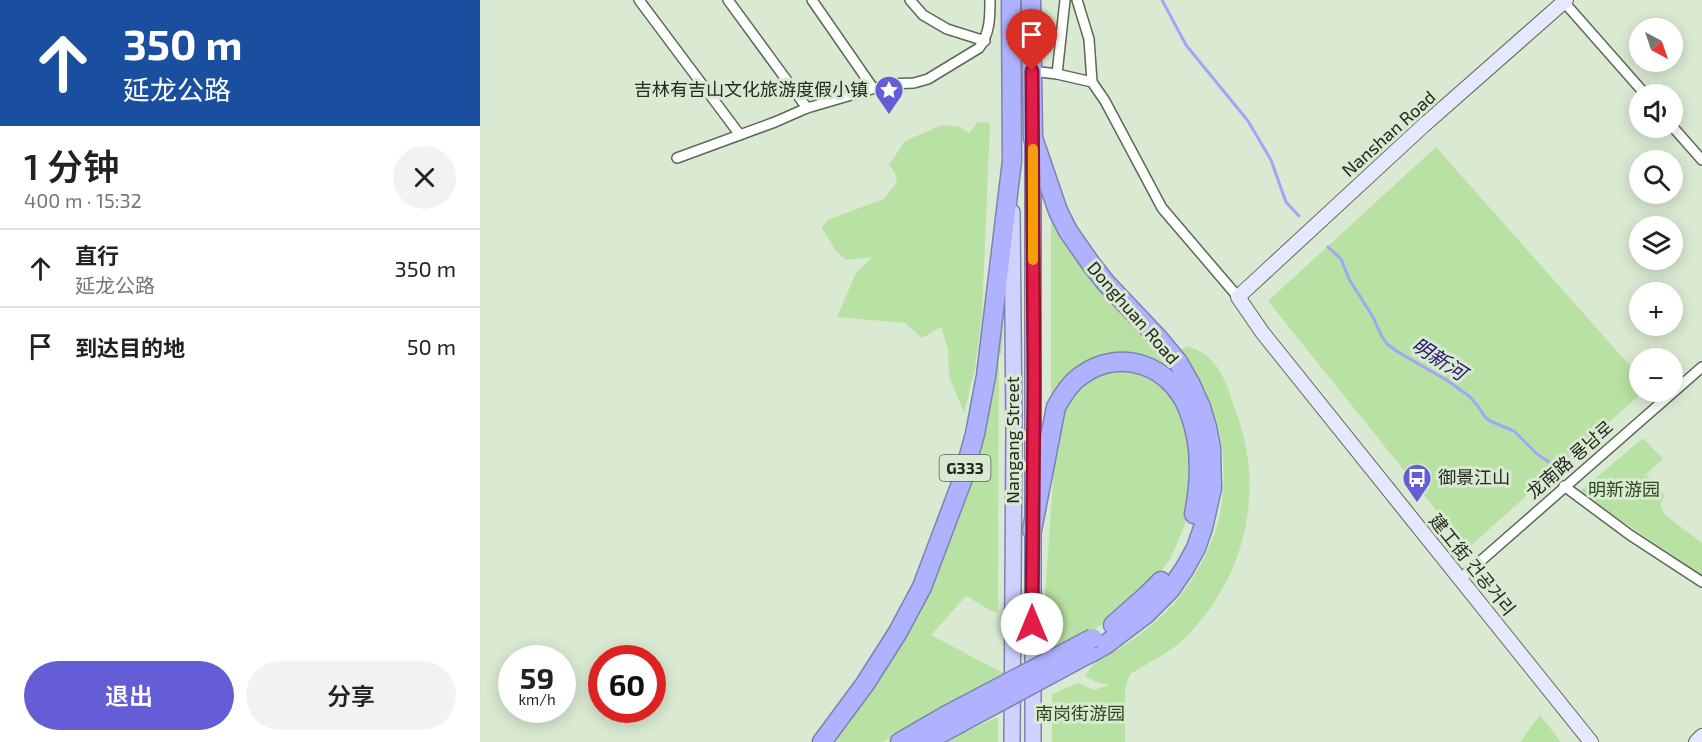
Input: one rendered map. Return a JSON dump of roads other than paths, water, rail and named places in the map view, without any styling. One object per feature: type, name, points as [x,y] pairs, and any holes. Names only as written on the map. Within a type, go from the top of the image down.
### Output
[{"type":"highway","name":"G333","points":[[822,742],[865,684],[898,632],[922,587],[962,481],[975,434],[986,376],[1012,161],[1011,0]]},
{"type":"highway","name":"Donghuan Road","points":[[1031,0],[1033,138],[1058,211],[1080,250],[1106,283],[1178,362],[1201,407],[1211,448],[1212,489],[1203,528],[1196,548],[1185,568],[1170,590],[1146,614],[1105,645],[1092,645]]},
{"type":"highway","points":[[900,742],[946,723],[1092,645],[1168,573],[1183,547],[1193,519],[1198,491],[1197,438],[1188,406],[1168,378],[1142,365],[1120,361],[1093,368],[1071,384],[1056,407],[1032,530]]},
{"type":"highway","points":[[925,742],[946,723]]},
{"type":"main road","name":"Nangang Street","points":[[1033,138],[1033,742]]},
{"type":"main road","name":"Nangang Street","points":[[1012,161],[1014,429],[1012,742]]},
{"type":"street","points":[[639,0],[740,135]]},
{"type":"street","points":[[728,0],[807,108]]},
{"type":"street","points":[[812,0],[873,88]]},
{"type":"street","points":[[910,0],[923,15],[947,29],[985,41]]},
{"type":"street","points":[[677,158],[776,122],[807,108],[889,84],[914,83],[928,79],[979,48],[985,41],[988,32],[990,0]]},
{"type":"street","points":[[1057,75],[1065,0]]},
{"type":"street","points":[[1077,0],[1089,39],[1092,82],[1105,101],[1162,208],[1238,297]]},
{"type":"street","points":[[1565,1],[1636,84]]},
{"type":"street","name":"Nanshan Road","points":[[1238,297],[1423,126],[1565,1]]},
{"type":"street","points":[[1032,71],[1092,82]]},
{"type":"street","points":[[1683,138],[1702,160]]},
{"type":"street","name":"建工街 건공거리","points":[[1238,297],[1262,332],[1591,742]]},
{"type":"street","name":"龙南路 룡남로","points":[[1460,579],[1702,367]]},
{"type":"street","points":[[1564,486],[1630,535],[1702,582]]},
{"type":"street","points":[[1696,742],[1702,736]]},
{"type":"waterway","name":"明新河","points":[[1162,0],[1186,45],[1248,121],[1271,160],[1286,202],[1299,216]]},
{"type":"waterway","name":"明新河","points":[[1328,247],[1341,259],[1349,279],[1387,344],[1469,396],[1485,417],[1514,431],[1537,454],[1561,470]]},
{"type":"place","name":"吉林有吉山文化旅游度假小镇","points":[[889,116]]},
{"type":"place","name":"御景江山","points":[[1417,504]]},
{"type":"park label","name":"明新游园","points":[[1624,490]]},
{"type":"park label","name":"南岗街游园","points":[[1080,714]]}]
